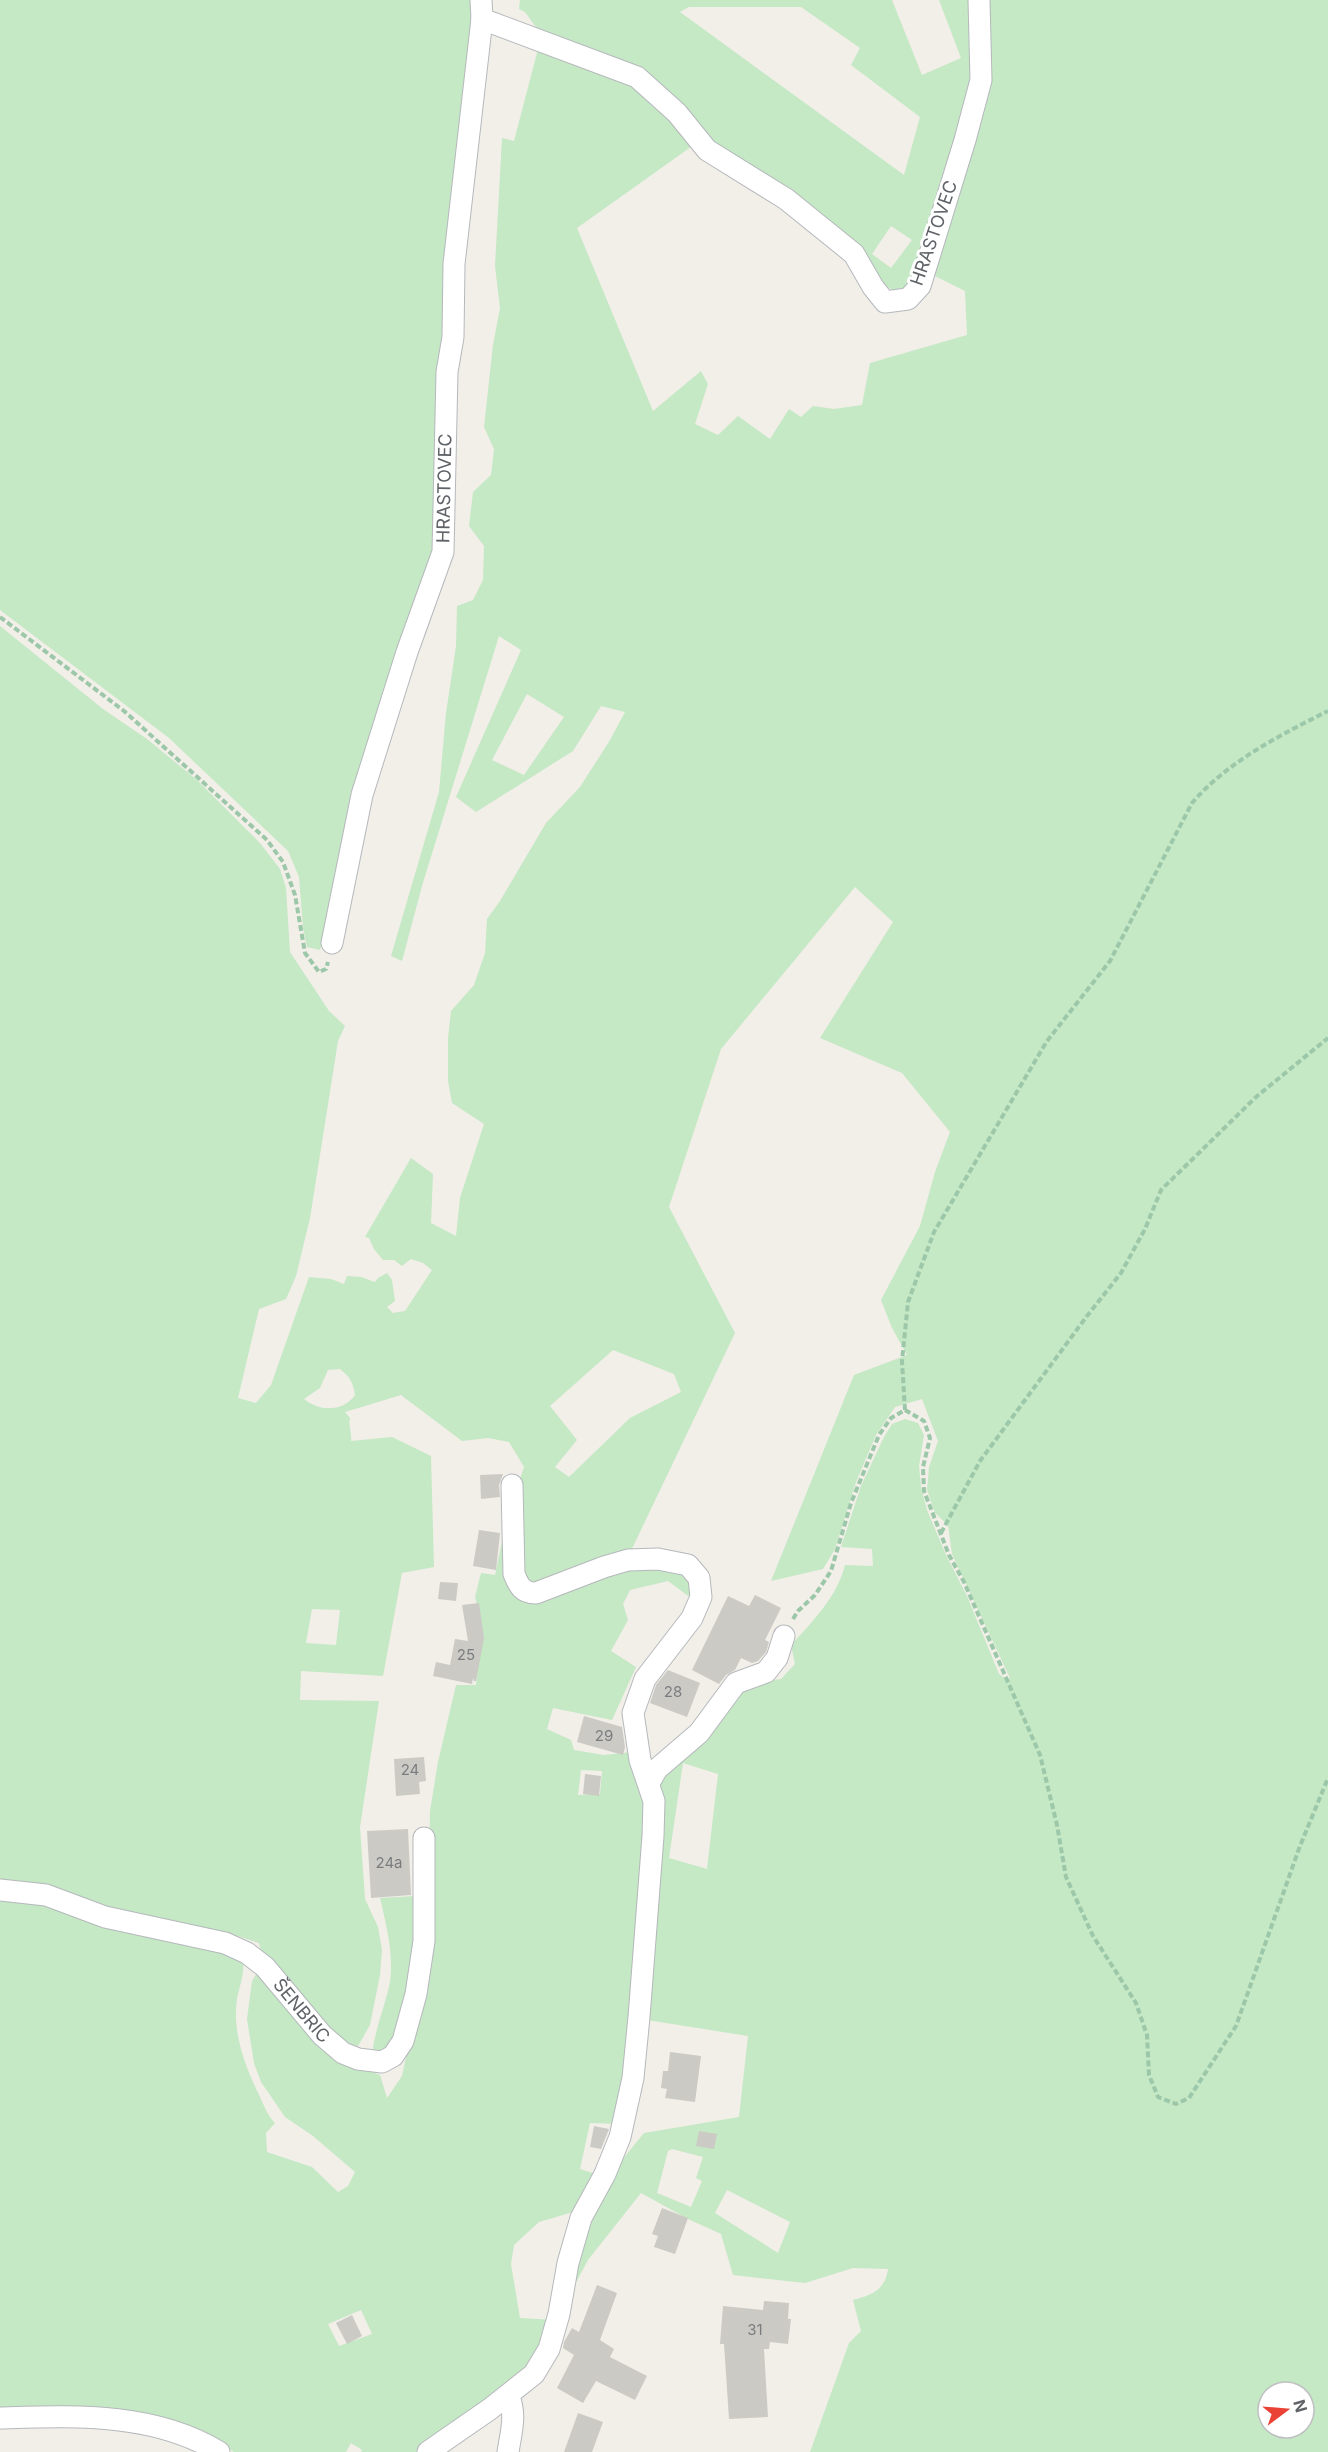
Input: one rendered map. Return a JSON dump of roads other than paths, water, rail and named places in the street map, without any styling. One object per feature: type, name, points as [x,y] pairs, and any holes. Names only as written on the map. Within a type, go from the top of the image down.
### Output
[{"type":"street","name":"HRASTOVEC","points":[[332,943],[362,795],[407,651],[443,552],[447,372],[453,337],[454,264],[481,10],[542,44],[638,77],[677,113],[707,150],[786,199],[854,254],[873,287],[885,302],[908,299],[920,286],[981,80],[980,0]]},
{"type":"street","points":[[428,2452],[534,2374],[549,2349],[559,2314],[568,2263],[581,2218],[605,2174],[620,2137],[633,2078],[647,1940],[654,1801],[640,1760],[633,1713],[645,1679],[692,1618],[701,1597],[699,1578],[688,1565],[658,1559],[628,1560],[536,1593],[527,1593],[519,1587],[514,1574],[512,1485]]},
{"type":"street","points":[[649,1783],[657,1769],[699,1733],[736,1683],[766,1672],[777,1658],[784,1636]]},
{"type":"street","name":"ŠENBRIC","points":[[0,1890],[46,1895],[105,1917],[225,1943],[247,1953],[265,1967],[322,2035],[343,2053],[358,2059],[382,2062],[393,2056],[404,2040],[416,1994],[424,1941],[424,1838]]},
{"type":"street","points":[[508,2395],[514,2415],[508,2452]]},
{"type":"street","points":[[0,2418],[108,2418],[144,2422],[178,2432],[219,2452]]}]
